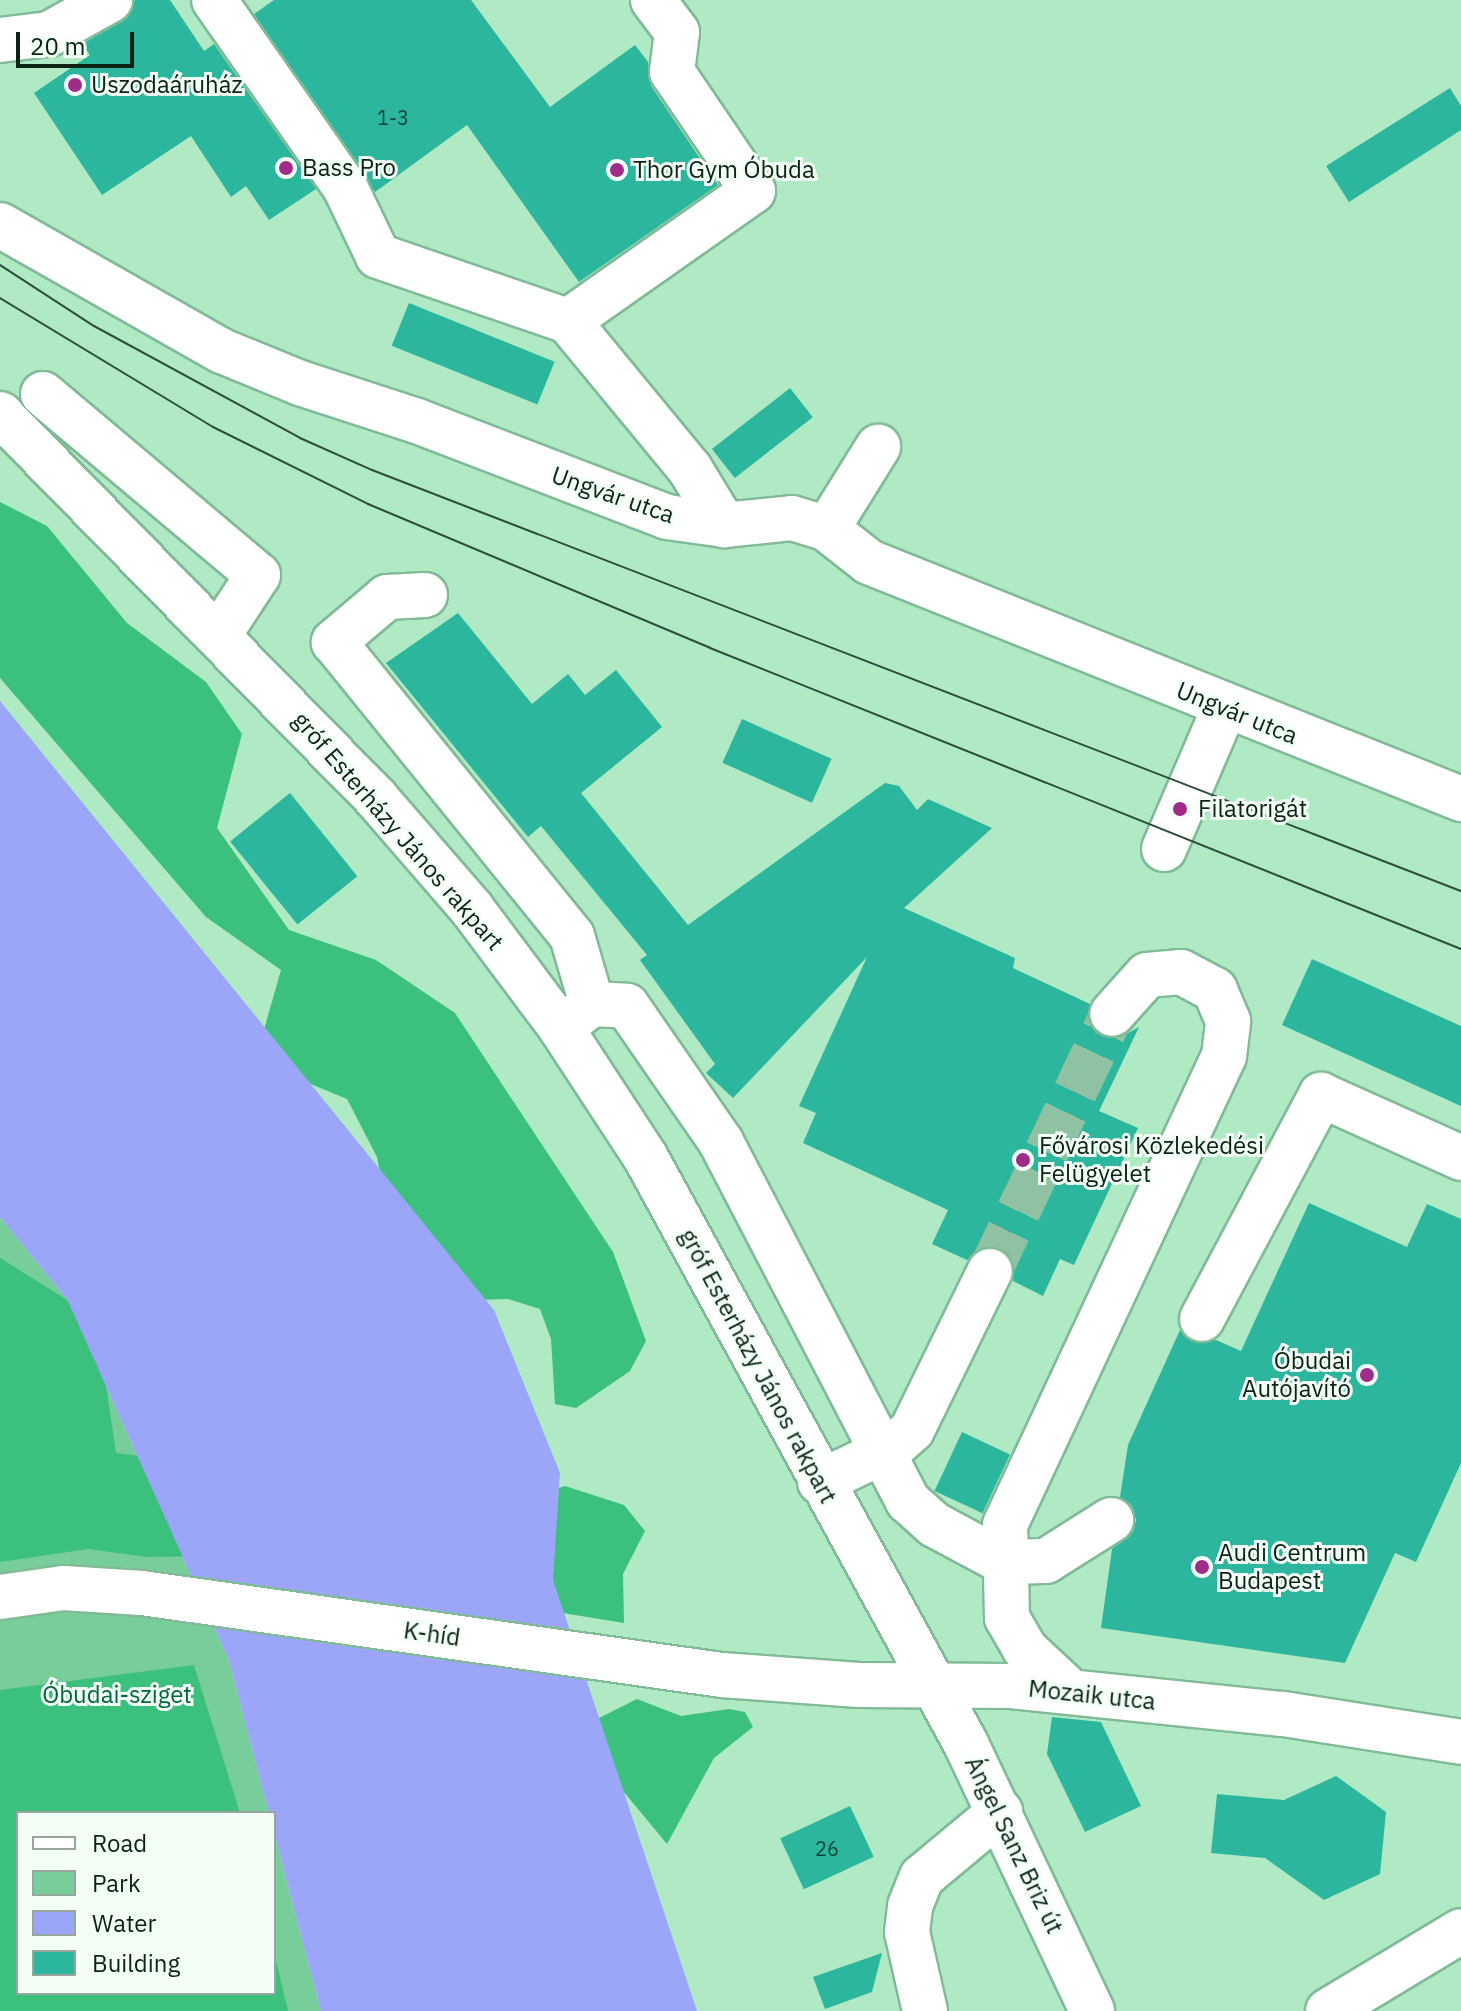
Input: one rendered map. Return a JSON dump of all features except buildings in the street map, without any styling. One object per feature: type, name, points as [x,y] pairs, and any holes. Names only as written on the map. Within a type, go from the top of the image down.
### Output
[{"type":"street","points":[[0,40],[49,34],[110,0]]},
{"type":"street","points":[[214,0],[345,187],[378,256],[568,321],[690,469],[724,525]]},
{"type":"street","points":[[568,321],[753,191],[672,72],[677,32],[653,0]]},
{"type":"street","name":"Ungvár utca","points":[[0,225],[222,351],[667,517],[724,525],[792,518],[827,529],[869,562],[1224,709],[1461,799]]},
{"type":"street","points":[[43,394],[258,575],[220,633]]},
{"type":"street","name":"gróf Esterházy János rakpart","points":[[0,414],[220,633],[576,1016],[646,1158],[931,1682]]},
{"type":"street","points":[[827,529],[878,447]]},
{"type":"street","points":[[425,595],[387,597],[334,642],[572,936],[576,1016],[627,1006],[721,1142],[908,1501],[935,1525],[1004,1562],[1046,1561],[1111,1520]]},
{"type":"street","points":[[1164,849],[1224,709]]},
{"type":"street","points":[[1070,1691],[1025,1649],[1007,1618],[1005,1525],[1224,1056],[1228,1021],[1215,990],[1181,972],[1147,975],[1112,1014]]},
{"type":"street","points":[[1202,1319],[1321,1095],[1461,1158]]},
{"type":"street","points":[[820,1482],[882,1452],[912,1430],[990,1271]]},
{"type":"street","name":"K-híd","points":[[0,1597],[63,1588],[142,1593],[722,1675]]},
{"type":"street","name":"Mozaik utca","points":[[722,1675],[859,1685],[931,1682],[1070,1691],[1283,1714],[1460,1740]]},
{"type":"street","name":"Ángel Sanz Briz út","points":[[931,1682],[1000,1812],[1092,2011]]},
{"type":"street","points":[[925,2011],[907,1932],[910,1906],[922,1877],[1000,1812]]},
{"type":"street","points":[[1328,2011],[1461,1931]]},
{"type":"green space","points":[[0,502],[47,526],[127,623],[206,682],[242,734],[217,828],[289,930],[376,960],[455,1013],[613,1252],[646,1341],[630,1371],[576,1408],[555,1404],[551,1339],[540,1309],[508,1299],[441,1301],[395,1254],[377,1157],[347,1099],[255,1061],[281,970],[206,917],[0,678]]},
{"type":"green space","name":"Óbudai-sziget","points":[[0,1217],[67,1299],[229,1660],[268,1811],[16,1811],[16,1995],[276,1995],[276,1840],[321,2011],[0,2011]]},
{"type":"green space","points":[[0,1258],[96,1318],[116,1453],[155,1458],[211,1556],[147,1557],[88,1549],[0,1562]]},
{"type":"green space","points":[[565,1486],[624,1505],[645,1531],[623,1574],[624,1623],[544,1610],[536,1496]]},
{"type":"green space","points":[[194,1665],[239,1811],[16,1811],[16,1995],[276,1995],[276,1960],[288,2011],[0,2011],[0,1690]]},
{"type":"green space","points":[[637,1699],[681,1716],[729,1709],[745,1712],[753,1727],[714,1758],[667,1844],[599,1762],[595,1720]]},
{"type":"water","points":[[0,701],[494,1310],[560,1473],[553,1580],[697,2011],[321,2011],[276,1840],[276,1811],[268,1811],[229,1660],[67,1299],[0,1217]]},
{"type":"tunnel","points":[[990,1271],[1112,1014]]},
{"type":"tram line","points":[[0,265],[94,326],[300,438],[372,470],[1461,891]]},
{"type":"tram line","points":[[0,298],[213,427],[368,504],[710,648],[1461,949]]},
{"type":"place","name":"Uszodaáruház","points":[[75,85]]},
{"type":"place","name":"Bass Pro","points":[[286,168]]},
{"type":"place","name":"Thor Gym Óbuda","points":[[617,170]]},
{"type":"place","name":"Filatorigát","points":[[1180,809]]},
{"type":"place","name":"Fővárosi Közlekedési Felügyelet","points":[[1023,1160]]},
{"type":"place","name":"Óbudai Autójavító","points":[[1367,1375]]},
{"type":"place","name":"Audi Centrum Budapest","points":[[1202,1567]]}]
